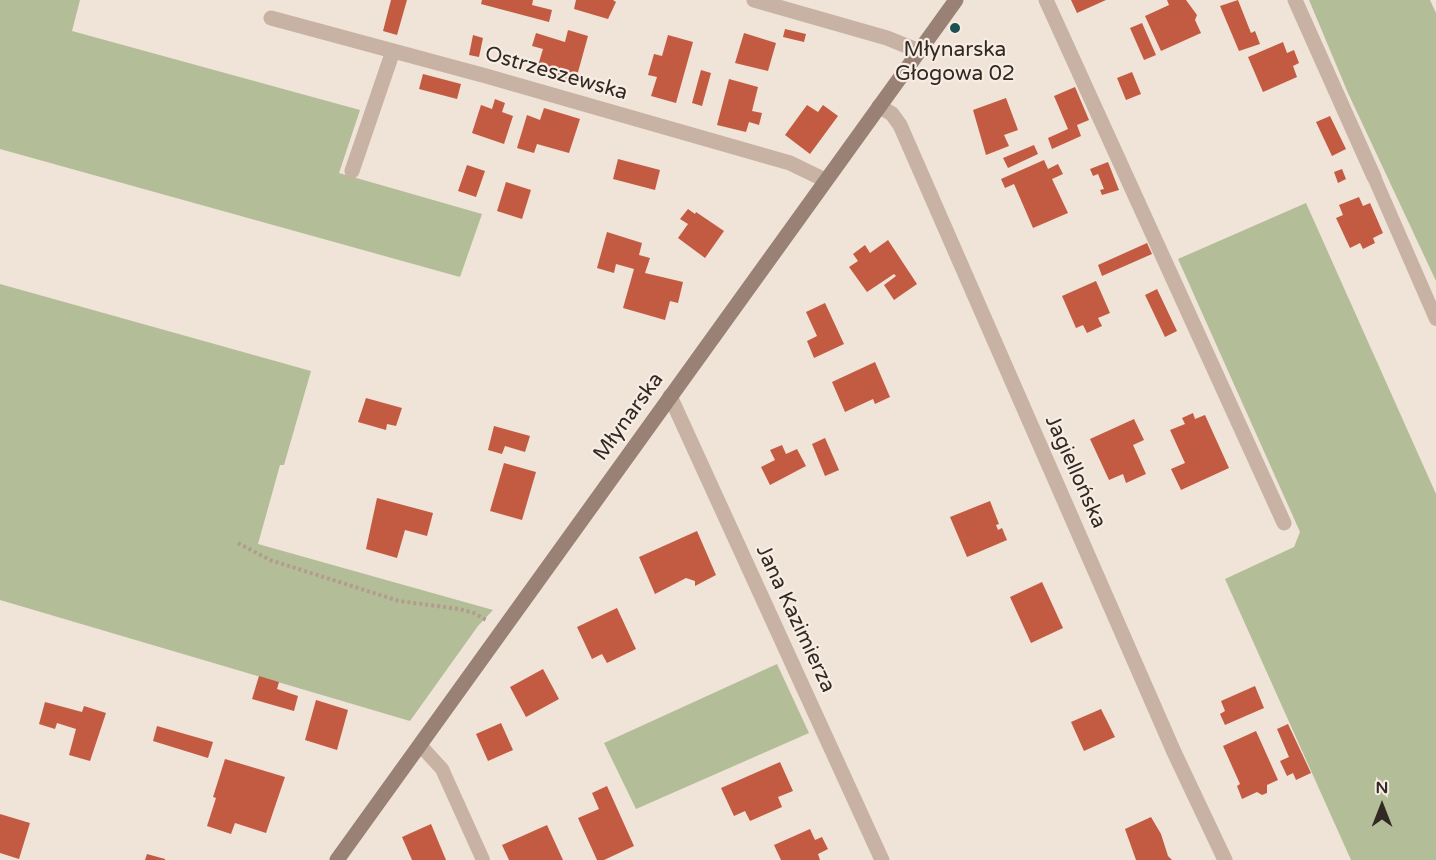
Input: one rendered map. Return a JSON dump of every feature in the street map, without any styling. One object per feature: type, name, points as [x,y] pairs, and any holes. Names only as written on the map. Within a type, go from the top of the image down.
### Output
[{"type":"street","points":[[754,0],[887,38],[920,51]]},
{"type":"street","name":"Młynarska","points":[[337,860],[956,0]]},
{"type":"street","points":[[1046,0],[1284,523]]},
{"type":"street","points":[[1295,0],[1374,177]]},
{"type":"street","name":"Ostrzeszewska","points":[[271,18],[790,163],[825,180]]},
{"type":"street","points":[[352,171],[393,51]]},
{"type":"street","name":"Jagiellońska","points":[[879,106],[892,114],[900,125],[1174,752],[1225,860]]},
{"type":"street","name":"Jana Kazimierza","points":[[670,396],[882,860]]},
{"type":"lane","points":[[1374,177],[1436,319]]},
{"type":"lane","points":[[420,744],[442,769],[483,860]]},
{"type":"path","points":[[237,543],[270,560],[399,602],[474,613],[502,630]]},
{"type":"green space","points":[[0,0],[80,0],[72,31],[360,110],[339,173],[482,214],[460,277],[0,149]]},
{"type":"green space","points":[[1309,0],[1430,0],[1436,13],[1436,281],[1348,93]]},
{"type":"green space","points":[[1306,203],[1436,494],[1436,860],[1351,860],[1225,579],[1294,547],[1300,532],[1178,259]]},
{"type":"green space","points":[[0,284],[311,371],[284,465],[280,465],[258,544],[493,610],[478,626],[410,721],[0,600]]},
{"type":"green space","points":[[777,664],[809,733],[636,809],[604,743]]},
{"type":"building","points":[[391,0],[407,0],[397,35],[383,31]]},
{"type":"building","points":[[482,0],[533,0],[532,5],[552,10],[549,22],[481,4]]},
{"type":"building","points":[[576,0],[613,0],[616,2],[608,19],[574,9]]},
{"type":"building","points":[[1071,0],[1106,0],[1077,13]]},
{"type":"building","points":[[1167,0],[1186,0],[1197,15],[1195,20],[1201,33],[1161,51],[1145,16],[1169,5]]},
{"type":"building","points":[[1238,0],[1251,33],[1255,31],[1260,44],[1239,51],[1220,6]]},
{"type":"building","points":[[1142,23],[1156,55],[1144,60],[1130,28]]},
{"type":"building","points":[[785,29],[806,34],[804,42],[783,37]]},
{"type":"building","points":[[568,30],[588,36],[575,83],[536,72],[543,49],[532,46],[536,33],[565,42]]},
{"type":"building","points":[[744,33],[776,43],[768,71],[735,63]]},
{"type":"building","points":[[473,35],[483,38],[479,57],[469,55]]},
{"type":"building","points":[[668,35],[693,42],[676,103],[651,96],[657,77],[648,75],[654,54],[662,56]]},
{"type":"building","points":[[1283,42],[1287,53],[1294,50],[1299,63],[1293,66],[1297,77],[1263,92],[1248,57]]},
{"type":"building","points":[[701,70],[711,73],[702,106],[692,103]]},
{"type":"building","points":[[1132,72],[1141,94],[1126,100],[1117,78]]},
{"type":"building","points":[[423,74],[461,84],[457,99],[419,89]]},
{"type":"building","points":[[729,79],[758,87],[752,111],[762,113],[759,125],[749,122],[746,132],[717,125]]},
{"type":"building","points":[[1075,87],[1089,120],[1077,125],[1081,136],[1052,149],[1048,138],[1068,129],[1054,96]]},
{"type":"building","points":[[1006,98],[1018,130],[1004,135],[1009,146],[986,155],[973,110]]},
{"type":"building","points":[[495,99],[505,103],[502,112],[513,116],[504,144],[472,133],[481,105],[492,109]]},
{"type":"building","points":[[807,105],[818,112],[823,105],[838,116],[810,154],[785,135]]},
{"type":"building","points":[[544,108],[580,119],[569,153],[537,144],[534,153],[517,148],[527,115],[540,120]]},
{"type":"building","points":[[1330,116],[1346,149],[1332,156],[1316,122]]},
{"type":"building","points":[[1034,145],[1038,154],[1008,168],[1003,158]]},
{"type":"building","points":[[618,159],[660,170],[655,190],[613,179]]},
{"type":"building","points":[[1044,160],[1048,169],[1058,164],[1063,174],[1052,179],[1068,213],[1033,228],[1014,184],[1005,188],[1001,179]]},
{"type":"building","points":[[1108,162],[1119,190],[1102,195],[1100,190],[1104,189],[1098,174],[1093,176],[1090,169]]},
{"type":"building","points":[[467,165],[485,171],[476,197],[458,191]]},
{"type":"building","points":[[1342,169],[1346,179],[1338,183],[1334,172]]},
{"type":"building","points":[[506,182],[531,190],[522,219],[497,211]]},
{"type":"building","points":[[1359,197],[1363,206],[1370,203],[1383,233],[1373,238],[1375,243],[1363,249],[1360,243],[1350,248],[1336,218],[1343,215],[1339,205]]},
{"type":"building","points":[[688,209],[724,231],[705,258],[678,238],[688,224],[680,219]]},
{"type":"building","points":[[607,232],[642,243],[639,255],[650,258],[645,273],[683,282],[678,303],[670,301],[665,320],[623,308],[634,269],[616,264],[614,273],[597,268]]},
{"type":"building","points":[[888,240],[917,284],[894,300],[884,285],[896,276],[894,274],[867,292],[849,267],[858,261],[853,254],[865,245],[870,253]]},
{"type":"building","points":[[1147,243],[1152,254],[1102,276],[1098,265]]},
{"type":"building","points":[[1096,281],[1110,313],[1098,318],[1102,326],[1087,333],[1083,325],[1076,328],[1062,296]]},
{"type":"building","points":[[1157,289],[1177,331],[1165,337],[1145,295]]},
{"type":"building","points":[[825,303],[844,344],[814,358],[807,341],[817,336],[806,312]]},
{"type":"building","points":[[875,362],[890,397],[875,404],[873,399],[845,412],[832,382]]},
{"type":"building","points":[[366,398],[402,408],[396,426],[387,424],[386,430],[358,422]]},
{"type":"building","points":[[1193,413],[1195,419],[1205,415],[1229,468],[1181,490],[1171,469],[1185,463],[1170,430],[1185,424],[1182,418]]},
{"type":"building","points":[[1134,419],[1144,440],[1133,445],[1146,474],[1126,483],[1123,474],[1109,480],[1090,439]]},
{"type":"building","points":[[494,426],[530,436],[525,452],[505,446],[502,454],[488,450]]},
{"type":"building","points":[[825,438],[839,470],[825,476],[812,444]]},
{"type":"building","points":[[782,445],[786,454],[797,449],[806,466],[770,485],[761,467],[775,460],[770,450]]},
{"type":"building","points":[[504,463],[536,472],[522,520],[490,511]]},
{"type":"building","points":[[377,498],[433,513],[427,536],[405,530],[397,558],[366,549]]},
{"type":"building","points":[[990,501],[999,524],[996,525],[998,530],[1002,528],[1007,540],[967,557],[950,517]]},
{"type":"building","points":[[697,531],[716,575],[695,586],[695,581],[686,578],[655,594],[639,557]]},
{"type":"building","points":[[1042,582],[1063,628],[1031,643],[1010,597]]},
{"type":"building","points":[[617,608],[636,649],[607,663],[602,654],[592,659],[577,627]]},
{"type":"building","points":[[543,669],[559,699],[526,717],[510,687]]},
{"type":"building","points":[[259,676],[279,682],[277,689],[298,696],[294,711],[252,699]]},
{"type":"building","points":[[1255,686],[1264,708],[1225,725],[1220,714],[1225,711],[1221,701]]},
{"type":"building","points":[[316,700],[348,710],[337,750],[305,740]]},
{"type":"building","points":[[45,702],[82,712],[84,706],[106,713],[90,761],[69,755],[76,729],[57,723],[55,729],[39,724]]},
{"type":"building","points":[[1101,709],[1115,737],[1084,751],[1071,722]]},
{"type":"building","points":[[501,723],[513,750],[488,761],[476,734]]},
{"type":"building","points":[[1288,724],[1311,773],[1296,780],[1293,773],[1287,776],[1280,761],[1289,757],[1277,729]]},
{"type":"building","points":[[157,726],[213,742],[208,758],[153,741]]},
{"type":"building","points":[[1256,731],[1278,780],[1267,785],[1267,793],[1262,795],[1257,792],[1242,799],[1237,786],[1240,784],[1223,746]]},
{"type":"building","points":[[225,759],[285,777],[266,833],[235,823],[231,834],[207,826]]},
{"type":"building","points":[[780,762],[793,791],[778,797],[782,807],[750,821],[745,811],[734,816],[721,788]]},
{"type":"building","points":[[607,786],[634,846],[604,860],[597,860],[578,818],[599,809],[592,793]]},
{"type":"building","points":[[0,814],[30,823],[19,859],[0,853]]},
{"type":"building","points":[[1151,817],[1161,834],[1168,856],[1172,860],[1136,860],[1125,829]]},
{"type":"building","points":[[431,824],[446,860],[412,860],[402,837]]},
{"type":"building","points":[[547,825],[563,860],[509,860],[502,845]]},
{"type":"building","points":[[810,829],[815,840],[822,837],[828,849],[818,854],[820,860],[781,860],[774,845]]},
{"type":"building","points":[[147,854],[165,859],[165,860],[145,860]]},
{"type":"place","name":"Młynarska Głogowa 02","points":[[955,28]]}]
